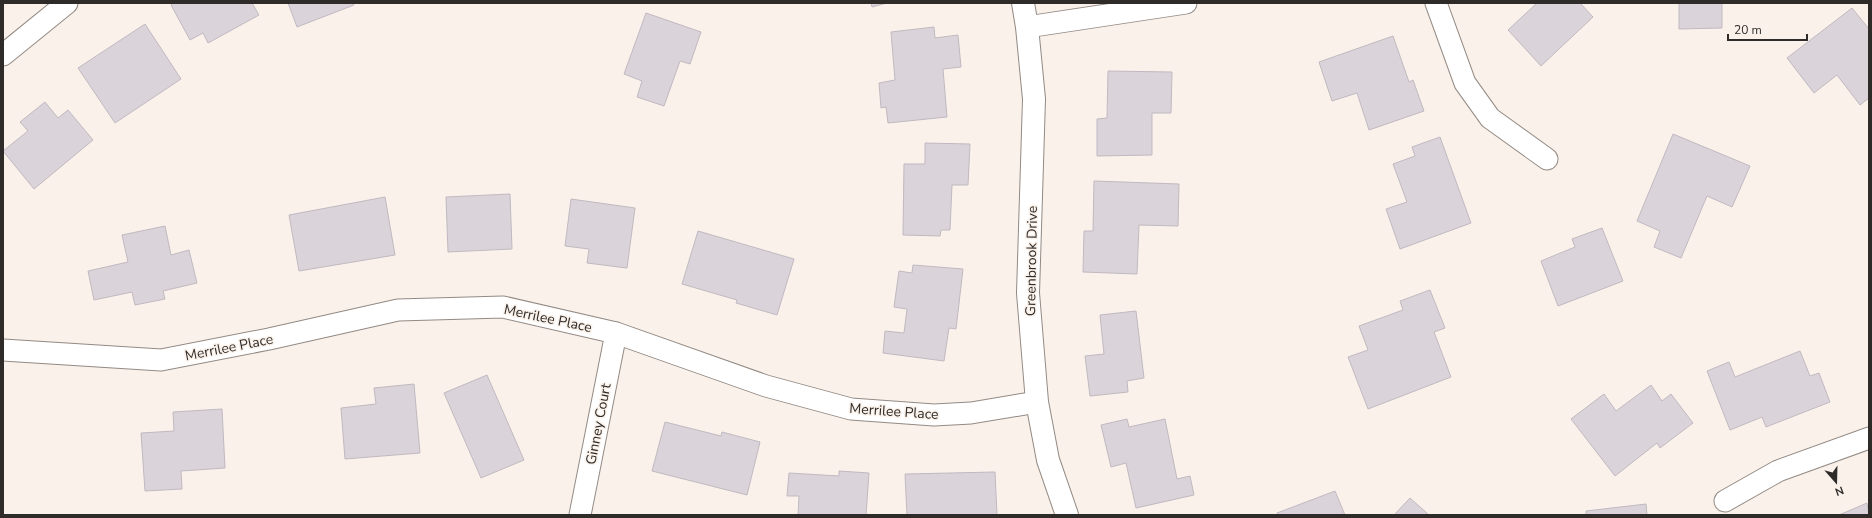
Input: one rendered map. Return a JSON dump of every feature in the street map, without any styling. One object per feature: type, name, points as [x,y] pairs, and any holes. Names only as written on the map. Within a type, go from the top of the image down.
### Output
[{"type":"street","points":[[3,55],[67,3]]},
{"type":"street","name":"Greenbrook Drive","points":[[1023,3],[1027,27],[1034,99],[1028,293],[1037,402],[1048,460],[1067,515]]},
{"type":"street","points":[[1027,27],[1186,3]]},
{"type":"street","points":[[1436,3],[1465,83],[1490,118],[1547,159]]},
{"type":"street","name":"Merrilee Place","points":[[3,350],[161,360],[269,339],[398,310],[503,307],[616,333],[766,386],[851,409],[934,415],[971,412],[1037,402]]},
{"type":"street","name":"Ginney Court","points":[[580,515],[616,333]]},
{"type":"street","points":[[1725,501],[1778,471],[1869,438]]},
{"type":"building","points":[[174,3],[252,3],[259,15],[208,43],[203,33],[190,40],[171,5]]},
{"type":"building","points":[[288,3],[353,3],[354,5],[297,27]]},
{"type":"building","points":[[871,3],[887,3],[872,7]]},
{"type":"building","points":[[1537,3],[1580,3],[1593,17],[1541,66],[1508,30]]},
{"type":"building","points":[[1679,3],[1722,3],[1722,28],[1679,29]]},
{"type":"building","points":[[1852,8],[1869,29],[1869,98],[1860,105],[1837,75],[1814,93],[1787,58]]},
{"type":"building","points":[[646,13],[701,32],[690,64],[680,61],[664,106],[637,97],[642,81],[624,74]]},
{"type":"building","points":[[145,24],[181,79],[115,123],[78,68]]},
{"type":"building","points":[[934,27],[935,38],[958,35],[961,67],[943,69],[947,117],[888,123],[886,107],[881,108],[879,83],[895,80],[891,32]]},
{"type":"building","points":[[1393,36],[1409,82],[1413,80],[1424,111],[1369,130],[1357,93],[1332,101],[1319,62]]},
{"type":"building","points":[[1108,71],[1172,72],[1171,113],[1152,113],[1152,155],[1097,156],[1097,119],[1107,118]]},
{"type":"building","points":[[45,102],[58,118],[68,110],[93,140],[34,189],[3,151],[28,131],[20,122]]},
{"type":"building","points":[[1673,134],[1750,166],[1732,207],[1707,196],[1681,258],[1654,247],[1660,231],[1637,221]]},
{"type":"building","points":[[1440,137],[1471,223],[1400,249],[1386,209],[1407,202],[1393,164],[1415,156],[1412,147]]},
{"type":"building","points":[[925,143],[970,144],[968,185],[952,185],[950,230],[941,230],[940,236],[903,235],[904,164],[925,164]]},
{"type":"building","points":[[1094,181],[1179,184],[1178,226],[1139,225],[1137,274],[1083,272],[1084,231],[1093,231]]},
{"type":"building","points":[[510,194],[512,249],[448,252],[446,197]]},
{"type":"building","points":[[385,197],[395,255],[299,271],[289,215]]},
{"type":"building","points":[[571,199],[635,208],[627,268],[587,263],[589,249],[565,246]]},
{"type":"building","points":[[165,226],[171,255],[189,250],[197,283],[163,291],[165,299],[135,305],[132,292],[94,300],[88,271],[128,262],[122,235]]},
{"type":"building","points":[[1602,228],[1623,281],[1558,306],[1541,261],[1575,247],[1572,239]]},
{"type":"building","points":[[698,231],[794,259],[777,315],[736,303],[737,300],[682,284]]},
{"type":"building","points":[[913,265],[963,269],[956,329],[949,328],[944,361],[883,353],[885,331],[904,333],[907,309],[894,307],[899,271],[912,273]]},
{"type":"building","points":[[1430,290],[1445,328],[1434,332],[1451,377],[1368,409],[1348,357],[1368,350],[1359,326],[1403,310],[1400,301]]},
{"type":"building","points":[[1136,311],[1144,378],[1127,381],[1128,392],[1090,396],[1085,356],[1104,354],[1100,315]]},
{"type":"building","points":[[1800,351],[1810,376],[1819,373],[1830,402],[1766,427],[1762,417],[1730,430],[1707,371],[1729,362],[1735,377]]},
{"type":"building","points":[[487,375],[524,460],[481,478],[444,393]]},
{"type":"building","points":[[414,384],[420,453],[345,459],[341,408],[376,404],[374,388]]},
{"type":"building","points":[[1651,385],[1662,401],[1671,394],[1693,423],[1660,448],[1657,443],[1615,476],[1571,419],[1604,394],[1616,411]]},
{"type":"building","points":[[222,409],[225,468],[181,471],[182,489],[145,491],[141,433],[174,431],[173,412]]},
{"type":"building","points":[[1127,419],[1129,427],[1165,419],[1177,479],[1190,476],[1194,495],[1136,508],[1126,463],[1111,467],[1101,425]]},
{"type":"building","points":[[665,422],[721,436],[722,432],[760,442],[747,495],[652,471]]},
{"type":"building","points":[[839,471],[869,473],[866,515],[798,515],[799,496],[787,496],[789,473],[839,476]]},
{"type":"building","points":[[995,472],[997,515],[907,515],[905,474]]},
{"type":"building","points":[[1335,491],[1345,515],[1278,515],[1277,513]]},
{"type":"building","points":[[1410,498],[1429,515],[1394,515]]},
{"type":"building","points":[[1867,503],[1869,515],[1839,515]]},
{"type":"building","points":[[1646,504],[1647,515],[1586,515],[1586,511]]}]
